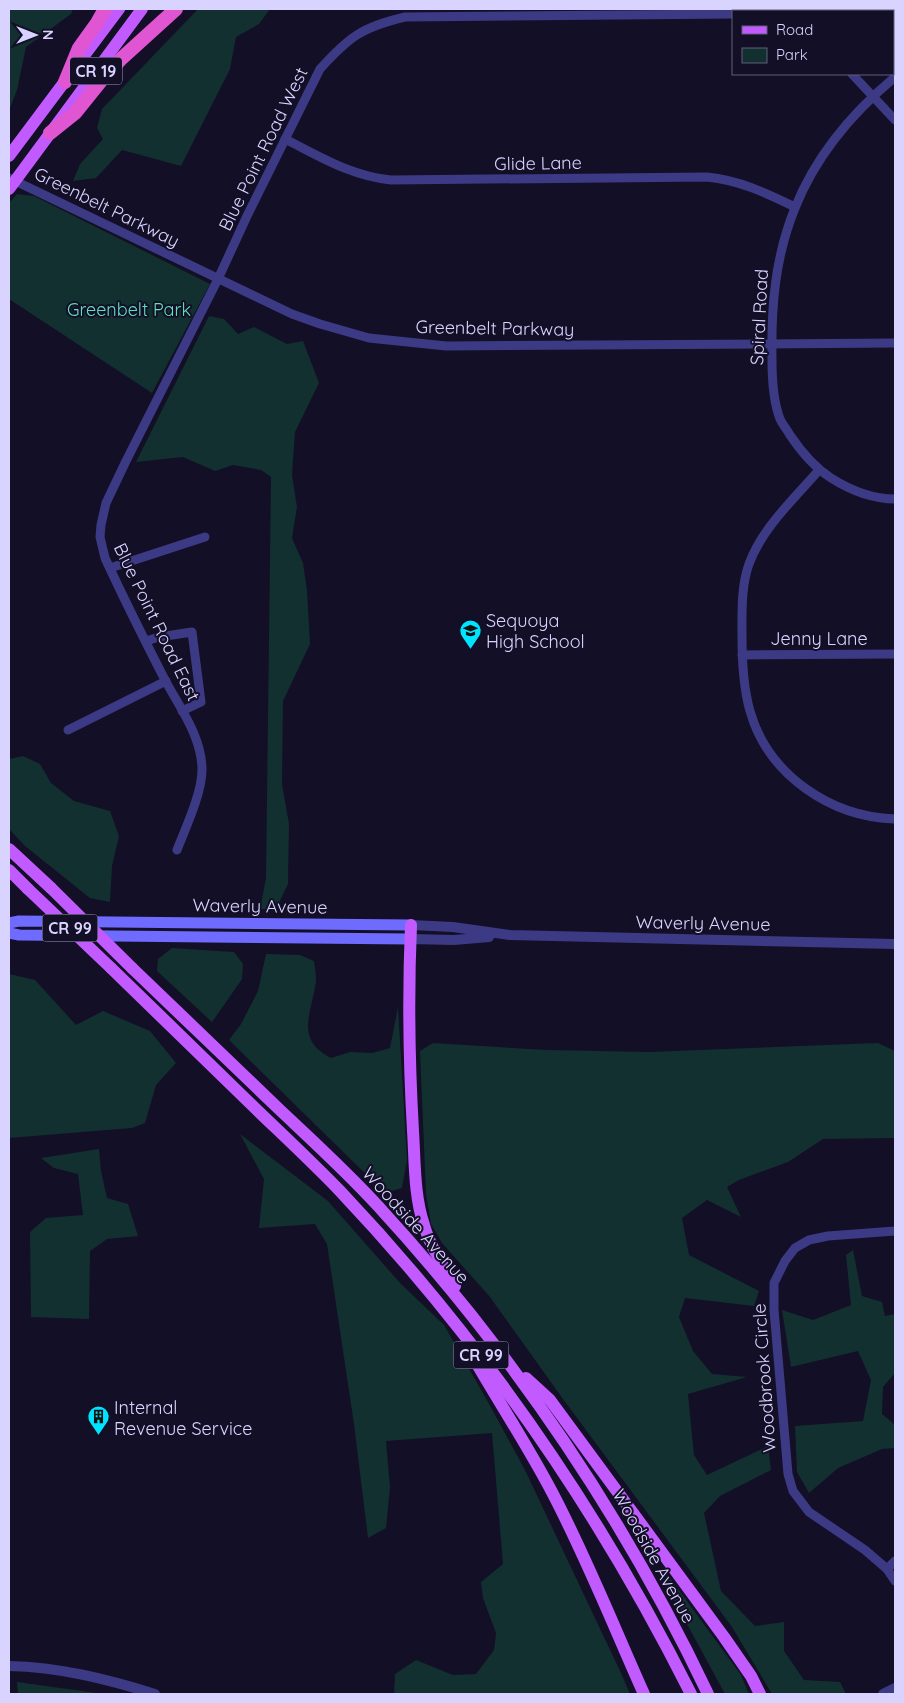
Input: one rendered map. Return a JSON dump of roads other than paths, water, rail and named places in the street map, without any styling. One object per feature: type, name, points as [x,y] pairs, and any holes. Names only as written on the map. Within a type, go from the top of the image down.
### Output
[{"type":"highway","points":[[64,82],[79,48],[105,9]]},
{"type":"highway","points":[[50,133],[75,113],[122,58],[176,9]]},
{"type":"main road","name":"CR 19","points":[[9,156],[119,9]]},
{"type":"main road","name":"CR 19","points":[[11,182],[50,133],[142,9]]},
{"type":"main road","name":"Woodside Avenue","points":[[9,849],[364,1191],[414,1246],[474,1318],[509,1363],[574,1454],[604,1502],[677,1633],[708,1694]]},
{"type":"main road","name":"Woodside Avenue","points":[[9,870],[340,1191],[415,1274],[485,1360],[582,1499],[638,1594],[691,1694]]},
{"type":"main road","name":"Waverly Avenue","points":[[9,923],[19,921],[396,924],[411,926]]},
{"type":"main road","points":[[411,926],[409,988],[410,1082],[420,1210],[424,1228],[474,1318]]},
{"type":"main road","name":"Waverly Avenue","points":[[9,933],[19,935],[410,939]]},
{"type":"main road","points":[[450,1317],[553,1494],[587,1565],[644,1694]]},
{"type":"main road","points":[[509,1363],[550,1400],[724,1637],[751,1676],[760,1694]]},
{"type":"street","name":"Blue Point Road West","points":[[218,279],[320,69],[357,34],[380,23],[405,17],[732,14]]},
{"type":"street","points":[[853,75],[895,120]]},
{"type":"street","name":"Spiral Road","points":[[895,77],[872,96],[829,144],[795,207],[779,258],[771,322],[774,390],[780,419],[802,453],[819,470],[841,485],[868,495],[895,499]]},
{"type":"street","name":"Glide Lane","points":[[285,139],[350,171],[374,178],[391,180],[724,179],[742,183],[795,207]]},
{"type":"street","name":"Greenbelt Parkway","points":[[11,182],[284,311],[320,324],[370,338],[446,346],[895,343]]},
{"type":"street","name":"Blue Point Road East","points":[[178,850],[199,789],[202,772],[200,753],[182,711],[110,568],[102,550],[100,537],[106,502],[218,279]]},
{"type":"street","points":[[819,470],[773,523],[756,548],[748,565],[744,585],[742,655],[744,686],[757,731],[771,753],[795,781],[817,797],[846,810],[868,816],[895,819]]},
{"type":"street","points":[[110,568],[204,537]]},
{"type":"street","points":[[146,640],[192,632],[201,702],[182,711]]},
{"type":"street","name":"Jenny Lane","points":[[742,655],[895,654]]},
{"type":"street","points":[[68,730],[166,681]]},
{"type":"street","name":"Waverly Avenue","points":[[411,926],[453,927],[510,935]]},
{"type":"street","name":"Waverly Avenue","points":[[410,939],[454,940],[510,935],[895,944]]},
{"type":"street","name":"Woodbrook Circle","points":[[895,1231],[828,1236],[809,1240],[795,1248],[785,1261],[774,1283],[774,1310],[788,1474],[793,1491],[809,1512],[865,1550],[887,1569],[895,1581]]},
{"type":"street","points":[[887,1569],[895,1561]]},
{"type":"street","points":[[9,1666],[85,1675],[155,1694]]},
{"type":"street","points":[[883,1694],[895,1688]]},
{"type":"place","name":"Sequoya High School","points":[[470,649]]},
{"type":"place","name":"Internal Revenue Service","points":[[98,1436]]},
{"type":"park label","name":"Greenbelt Park","points":[[129,309]]}]
